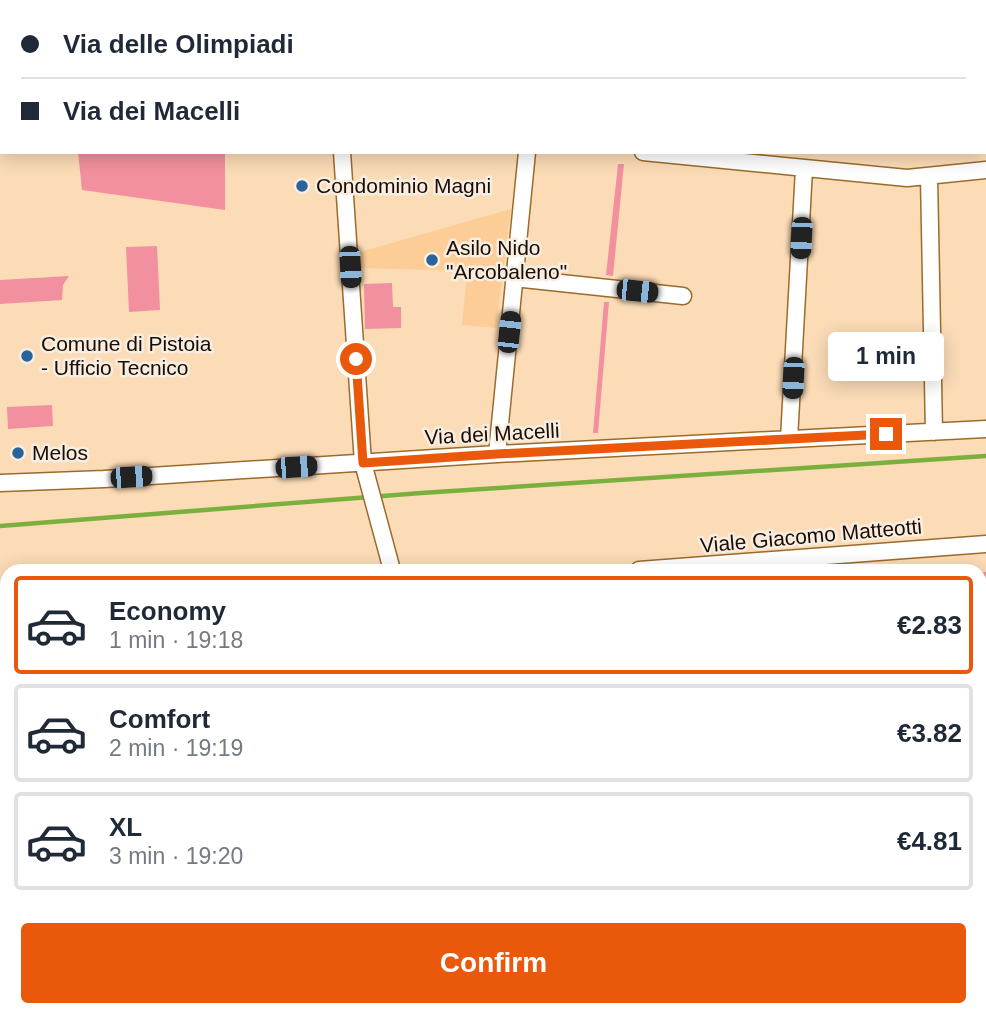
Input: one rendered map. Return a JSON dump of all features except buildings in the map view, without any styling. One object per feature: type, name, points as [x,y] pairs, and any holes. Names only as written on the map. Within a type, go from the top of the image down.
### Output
[{"type":"street","points":[[342,154],[363,463],[390,564]]},
{"type":"street","points":[[497,454],[527,154]]},
{"type":"street","points":[[672,154],[800,163],[907,178],[986,170]]},
{"type":"street","points":[[789,439],[800,163]]},
{"type":"street","points":[[929,177],[934,432]]},
{"type":"street","points":[[514,278],[683,296]]},
{"type":"street","name":"Via dei Macelli","points":[[0,483],[986,429]]},
{"type":"street","name":"Viale Giacomo Matteotti","points":[[719,564],[986,544]]},
{"type":"shaded area","points":[[78,154],[225,154],[225,210],[82,190]]},
{"type":"shaded area","points":[[618,164],[624,164],[613,276],[606,275]]},
{"type":"shaded area","name":"Asilo Nido \"Arcobaleno\"","points":[[511,209],[496,328],[462,325],[467,271],[360,268],[360,252]]},
{"type":"shaded area","points":[[157,246],[160,310],[129,312],[126,247]]},
{"type":"shaded area","points":[[69,276],[63,285],[62,300],[0,304],[0,280]]},
{"type":"shaded area","points":[[392,283],[393,307],[401,307],[401,328],[365,329],[364,284]]},
{"type":"shaded area","points":[[604,302],[609,302],[598,433],[593,433]]},
{"type":"shaded area","points":[[52,405],[53,426],[8,429],[7,407]]},
{"type":"waterway","points":[[0,526],[421,493],[986,456]]},
{"type":"place","name":"Condominio Magni","points":[[302,186]]},
{"type":"place","name":"Asilo Nido \"Arcobaleno\"","points":[[432,260]]},
{"type":"place","name":"Comune di Pistoia - Ufficio Tecnico","points":[[27,356]]},
{"type":"place","name":"Melos","points":[[18,453]]},
{"type":"route","points":[[356,359],[363,463],[886,434]]}]
